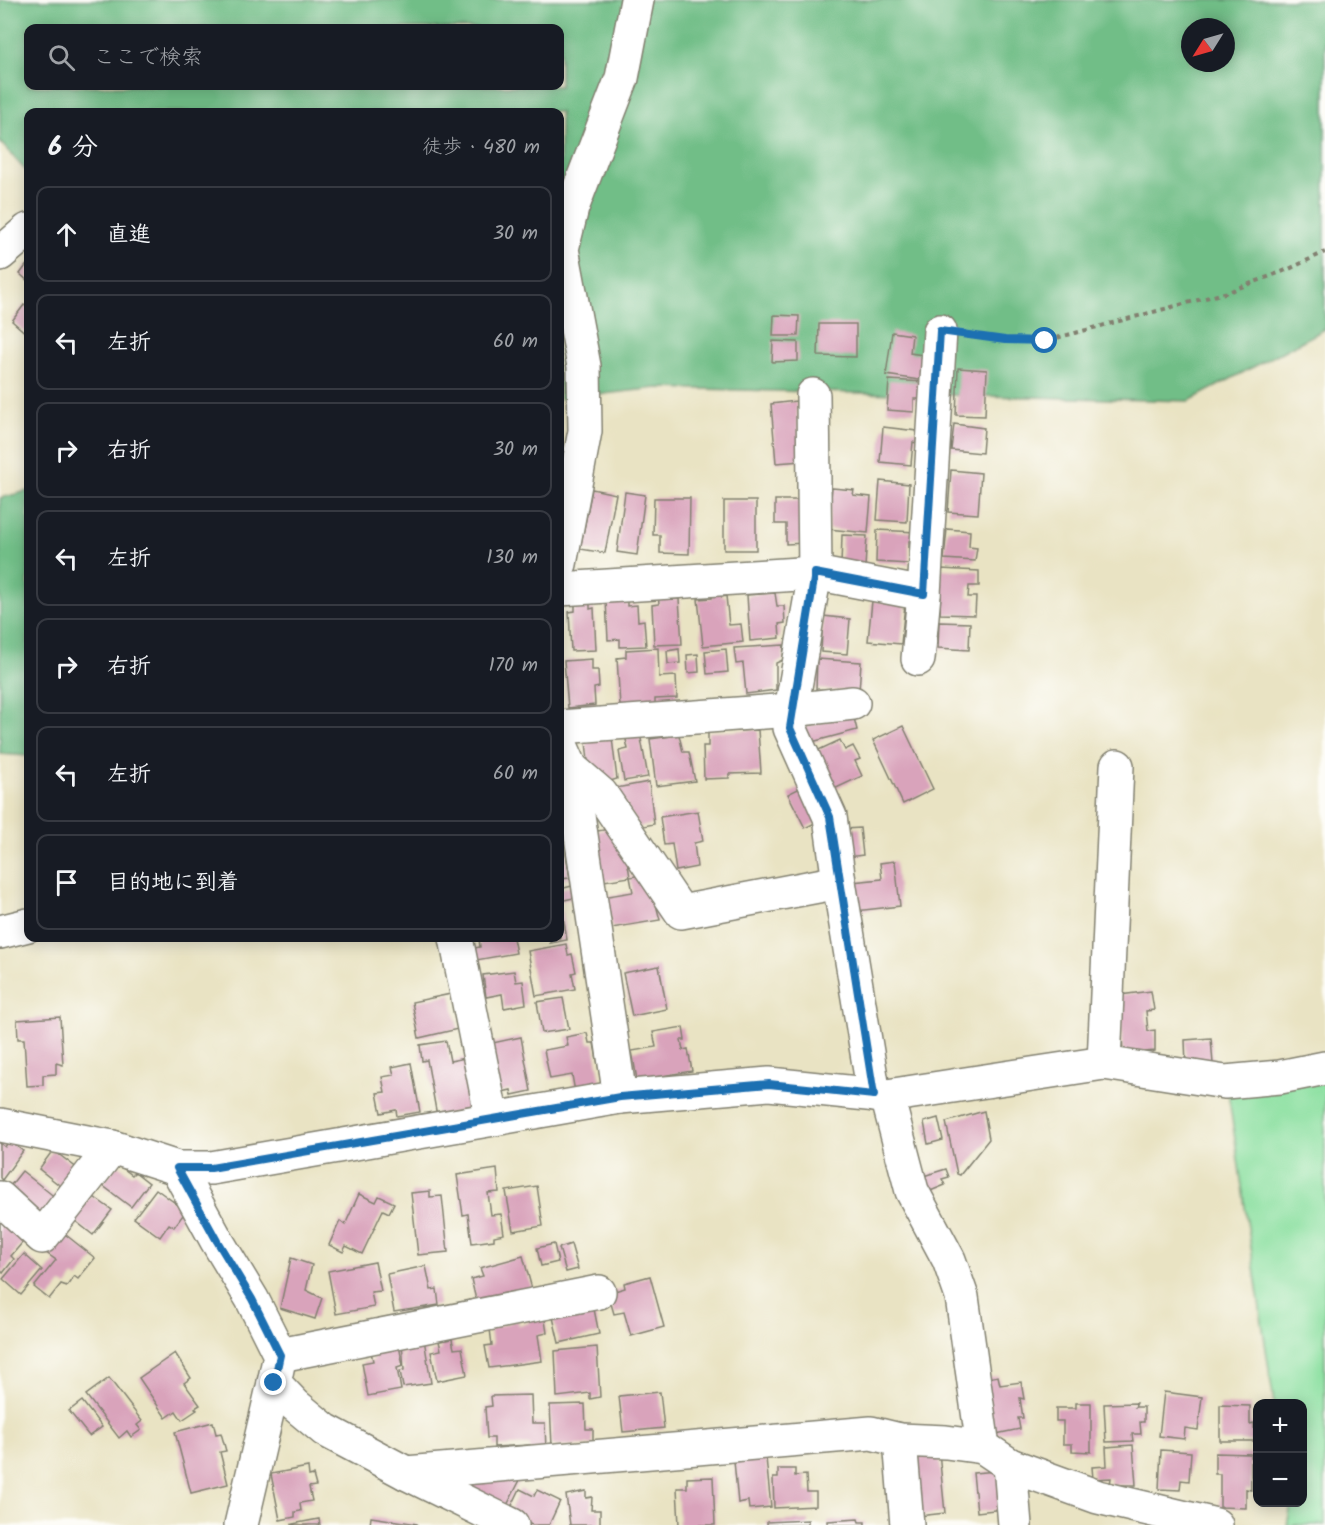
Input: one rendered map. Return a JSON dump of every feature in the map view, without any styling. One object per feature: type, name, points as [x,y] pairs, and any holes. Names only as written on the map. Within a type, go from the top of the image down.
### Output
[{"type":"street","points":[[564,241],[572,208],[622,78],[637,0]]},
{"type":"street","points":[[0,254],[24,233]]},
{"type":"street","points":[[564,260],[584,366],[585,431],[564,543]]},
{"type":"street","points":[[918,658],[940,331]]},
{"type":"street","points":[[813,395],[815,573],[791,710],[790,728],[830,817],[839,882],[880,1095],[912,1191],[949,1260],[962,1297],[983,1447]]},
{"type":"street","points":[[564,589],[815,573],[924,594]]},
{"type":"street","points":[[564,727],[791,710],[853,703]]},
{"type":"street","points":[[565,756],[601,794],[681,912],[839,882]]},
{"type":"street","points":[[565,756],[620,1097]]},
{"type":"street","points":[[1104,1063],[1117,766]]},
{"type":"street","points":[[0,932],[24,926]]},
{"type":"street","points":[[457,942],[492,1119]]},
{"type":"street","points":[[0,1125],[112,1147],[177,1168],[211,1168],[620,1097],[769,1084],[880,1095],[1104,1063],[1225,1082],[1280,1077],[1325,1068]]},
{"type":"street","points":[[0,1198],[42,1237],[112,1147]]},
{"type":"street","points":[[177,1168],[252,1299],[277,1369],[295,1405],[325,1430],[512,1525]]},
{"type":"street","points":[[277,1369],[599,1292]]},
{"type":"street","points":[[241,1525],[277,1369]]},
{"type":"street","points":[[406,1473],[871,1433],[900,1440],[946,1442],[983,1447],[1010,1465],[1098,1497],[1216,1525]]},
{"type":"street","points":[[900,1440],[907,1525]]},
{"type":"street","points":[[1010,1465],[1015,1525]]},
{"type":"path","points":[[940,331],[1005,340],[1045,341],[1228,291],[1289,269],[1325,252]]},
{"type":"green space","points":[[0,0],[1325,0],[1325,329],[1189,401],[657,388],[564,399],[564,108],[24,108],[24,169],[0,142]]},
{"type":"green space","points":[[24,492],[24,756],[0,754],[0,498]]},
{"type":"green space","points":[[1325,1080],[1325,1525],[1287,1525],[1290,1507],[1307,1507],[1307,1399],[1273,1399],[1228,1092]]},
{"type":"building","points":[[24,305],[24,332],[12,321]]},
{"type":"building","points":[[774,315],[799,316],[798,336],[773,336]]},
{"type":"building","points":[[819,324],[856,324],[856,357],[818,356]]},
{"type":"building","points":[[892,332],[912,335],[910,353],[930,356],[926,381],[886,375]]},
{"type":"building","points":[[773,341],[798,342],[798,361],[772,362]]},
{"type":"building","points":[[958,368],[987,370],[985,416],[956,415]]},
{"type":"building","points":[[889,380],[924,382],[923,399],[914,399],[914,412],[887,410]]},
{"type":"building","points":[[796,401],[802,461],[776,463],[771,404]]},
{"type":"building","points":[[954,424],[984,428],[982,453],[951,450]]},
{"type":"building","points":[[883,427],[917,431],[916,443],[913,442],[911,465],[880,462]]},
{"type":"building","points":[[951,470],[981,473],[978,514],[948,512]]},
{"type":"building","points":[[880,481],[909,484],[907,522],[877,520]]},
{"type":"building","points":[[832,488],[854,490],[853,495],[871,497],[868,533],[828,529]]},
{"type":"building","points":[[592,489],[616,494],[605,553],[580,549]]},
{"type":"building","points":[[625,492],[645,495],[637,555],[617,552]]},
{"type":"building","points":[[654,498],[690,498],[689,554],[660,553],[660,535],[653,535]]},
{"type":"building","points":[[775,500],[805,500],[805,543],[786,544],[786,524],[775,524]]},
{"type":"building","points":[[724,501],[756,501],[756,550],[724,550]]},
{"type":"building","points":[[947,529],[970,531],[969,547],[977,548],[975,561],[944,559]]},
{"type":"building","points":[[877,530],[916,532],[915,540],[909,541],[909,564],[876,562]]},
{"type":"building","points":[[842,535],[867,536],[865,567],[841,566]]},
{"type":"building","points":[[941,569],[979,571],[979,586],[969,586],[968,597],[976,597],[975,615],[940,614]]},
{"type":"building","points":[[712,591],[721,591],[722,597],[726,596],[729,625],[741,624],[743,642],[703,646],[698,599],[712,598]]},
{"type":"building","points":[[671,593],[672,599],[679,599],[682,644],[654,645],[652,605],[659,604],[658,594]]},
{"type":"building","points":[[775,593],[777,606],[784,606],[785,623],[779,624],[780,638],[750,641],[747,595]]},
{"type":"building","points":[[627,599],[627,606],[637,605],[638,621],[644,620],[646,646],[620,647],[620,639],[608,640],[606,600]]},
{"type":"building","points":[[590,601],[590,609],[594,608],[596,650],[571,651],[569,612],[575,611],[575,602]]},
{"type":"building","points":[[872,601],[905,604],[901,644],[868,641]]},
{"type":"building","points":[[823,616],[850,619],[847,654],[821,652]]},
{"type":"building","points":[[939,622],[970,623],[969,650],[938,648]]},
{"type":"building","points":[[784,645],[783,660],[776,663],[776,690],[746,694],[743,663],[736,664],[734,648]]},
{"type":"building","points":[[658,648],[659,677],[676,676],[677,698],[655,699],[655,704],[620,706],[617,658],[626,657],[626,650]]},
{"type":"building","points":[[679,649],[680,663],[668,664],[667,651]]},
{"type":"building","points":[[726,649],[728,672],[707,674],[705,651]]},
{"type":"building","points":[[698,654],[699,672],[688,673],[687,655]]},
{"type":"building","points":[[592,659],[592,670],[598,670],[599,687],[594,688],[595,705],[568,708],[564,661]]},
{"type":"building","points":[[817,659],[861,662],[859,692],[816,689]]},
{"type":"building","points":[[853,714],[857,730],[808,743],[804,727]]},
{"type":"building","points":[[903,726],[933,789],[903,804],[873,740]]},
{"type":"building","points":[[758,730],[761,773],[729,774],[729,778],[704,779],[703,746],[708,746],[708,732]]},
{"type":"building","points":[[640,733],[648,777],[624,781],[619,751],[628,749],[625,735]]},
{"type":"building","points":[[679,735],[683,752],[689,752],[695,781],[656,786],[650,739]]},
{"type":"building","points":[[612,738],[617,779],[603,783],[588,761],[586,742]]},
{"type":"building","points":[[840,740],[845,750],[853,746],[860,759],[855,761],[862,776],[830,791],[812,753]]},
{"type":"building","points":[[649,782],[654,824],[639,827],[616,788]]},
{"type":"building","points":[[804,786],[821,820],[805,828],[788,794]]},
{"type":"building","points":[[698,811],[703,841],[694,843],[697,867],[676,871],[672,844],[664,845],[660,817]]},
{"type":"building","points":[[615,825],[624,841],[630,877],[598,882],[591,832],[604,830],[603,826]]},
{"type":"building","points":[[860,828],[863,855],[848,857],[845,829]]},
{"type":"building","points":[[564,841],[570,878],[564,879]]},
{"type":"building","points":[[895,861],[900,906],[855,911],[852,882],[882,879],[880,863]]},
{"type":"building","points":[[648,874],[660,920],[612,928],[610,915],[605,916],[602,897],[633,892],[630,877]]},
{"type":"building","points":[[576,885],[578,897],[564,900],[564,888]]},
{"type":"building","points":[[564,923],[567,940],[564,941]]},
{"type":"building","points":[[479,942],[514,942],[516,953],[471,961],[469,949],[480,947]]},
{"type":"building","points":[[566,944],[568,955],[572,954],[576,972],[572,973],[575,989],[536,996],[528,951]]},
{"type":"building","points":[[659,966],[667,1009],[632,1016],[623,973]]},
{"type":"building","points":[[514,971],[516,982],[523,981],[526,1004],[504,1008],[502,994],[486,997],[483,975]]},
{"type":"building","points":[[1151,991],[1154,1010],[1146,1011],[1148,1031],[1155,1030],[1155,1051],[1123,1054],[1120,995]]},
{"type":"building","points":[[451,994],[458,1029],[419,1038],[412,1002]]},
{"type":"building","points":[[563,998],[569,1029],[542,1033],[537,1002]]},
{"type":"building","points":[[60,1017],[63,1065],[56,1063],[56,1074],[43,1075],[43,1085],[27,1086],[24,1039],[18,1039],[17,1020]]},
{"type":"building","points":[[683,1027],[685,1040],[681,1040],[683,1050],[688,1049],[692,1071],[637,1080],[632,1051],[656,1047],[653,1032]]},
{"type":"building","points":[[587,1033],[589,1043],[594,1043],[602,1087],[575,1092],[572,1075],[550,1079],[544,1050],[568,1046],[566,1037]]},
{"type":"building","points":[[521,1037],[531,1091],[512,1095],[511,1090],[498,1093],[488,1044]]},
{"type":"building","points":[[1211,1038],[1213,1064],[1186,1065],[1185,1040]]},
{"type":"building","points":[[446,1041],[450,1061],[465,1058],[474,1109],[437,1116],[427,1060],[422,1061],[420,1045]]},
{"type":"building","points":[[411,1063],[420,1112],[397,1116],[396,1110],[381,1113],[377,1093],[385,1092],[382,1077],[394,1075],[392,1067]]},
{"type":"building","points":[[984,1111],[989,1139],[960,1175],[957,1174],[946,1122]]},
{"type":"building","points":[[938,1118],[943,1140],[928,1144],[924,1122]]},
{"type":"building","points":[[9,1141],[23,1151],[2,1180],[0,1178],[0,1143],[5,1147]]},
{"type":"building","points":[[53,1150],[78,1169],[63,1188],[39,1169]]},
{"type":"building","points":[[117,1164],[132,1175],[135,1172],[149,1183],[131,1207],[102,1185]]},
{"type":"building","points":[[497,1169],[499,1192],[488,1193],[491,1215],[501,1214],[504,1234],[494,1236],[494,1240],[472,1243],[468,1214],[463,1215],[457,1175]]},
{"type":"building","points":[[946,1169],[949,1177],[942,1179],[945,1185],[923,1194],[917,1178]]},
{"type":"building","points":[[22,1171],[56,1198],[41,1217],[7,1190]]},
{"type":"building","points":[[537,1186],[543,1226],[513,1231],[506,1191]]},
{"type":"building","points":[[156,1189],[186,1211],[174,1227],[169,1224],[160,1237],[134,1218]]},
{"type":"building","points":[[430,1191],[430,1197],[442,1196],[448,1252],[418,1255],[411,1193]]},
{"type":"building","points":[[359,1194],[376,1202],[379,1196],[394,1203],[389,1213],[383,1210],[362,1254],[346,1246],[343,1252],[329,1245],[340,1221],[345,1225]]},
{"type":"building","points":[[91,1195],[112,1210],[93,1235],[73,1219]]},
{"type":"building","points":[[4,1218],[27,1237],[11,1256],[14,1259],[3,1273],[0,1270],[0,1223]]},
{"type":"building","points":[[61,1231],[95,1258],[78,1279],[74,1276],[67,1286],[61,1284],[49,1299],[34,1287],[56,1260],[45,1252]]},
{"type":"building","points":[[554,1244],[558,1262],[541,1266],[537,1248]]},
{"type":"building","points":[[571,1244],[578,1269],[566,1272],[559,1248]]},
{"type":"building","points":[[24,1254],[42,1270],[21,1295],[3,1279]]},
{"type":"building","points":[[523,1256],[532,1289],[477,1304],[471,1279],[483,1276],[480,1268]]},
{"type":"building","points":[[291,1258],[312,1265],[306,1290],[322,1298],[315,1319],[280,1308]]},
{"type":"building","points":[[375,1262],[381,1291],[371,1292],[374,1307],[336,1314],[328,1271]]},
{"type":"building","points":[[426,1266],[431,1290],[437,1289],[439,1305],[394,1312],[387,1274]]},
{"type":"building","points":[[650,1276],[664,1327],[631,1336],[624,1312],[614,1314],[608,1293],[625,1288],[624,1283]]},
{"type":"building","points":[[593,1304],[599,1334],[559,1343],[552,1313]]},
{"type":"building","points":[[544,1314],[547,1333],[538,1335],[542,1361],[489,1368],[485,1346],[492,1345],[490,1329],[517,1320],[518,1325],[529,1323],[528,1317]]},
{"type":"building","points":[[424,1339],[431,1383],[403,1387],[400,1371],[404,1370],[402,1342]]},
{"type":"building","points":[[452,1339],[454,1349],[462,1348],[467,1375],[437,1381],[431,1352],[441,1350],[439,1341]]},
{"type":"building","points":[[399,1345],[403,1366],[397,1368],[401,1390],[368,1396],[362,1363],[373,1361],[370,1347]]},
{"type":"building","points":[[597,1347],[600,1397],[590,1399],[590,1393],[557,1397],[555,1351]]},
{"type":"building","points":[[175,1353],[191,1378],[184,1383],[200,1405],[195,1408],[197,1410],[182,1420],[176,1411],[166,1418],[139,1378]]},
{"type":"building","points":[[998,1376],[1000,1385],[1021,1382],[1024,1399],[1020,1398],[1023,1418],[1018,1418],[1020,1429],[991,1435],[982,1379]]},
{"type":"building","points":[[109,1378],[142,1421],[137,1425],[141,1430],[131,1437],[127,1431],[119,1438],[86,1395]]},
{"type":"building","points":[[660,1392],[664,1428],[623,1432],[619,1396]]},
{"type":"building","points":[[1164,1392],[1202,1397],[1198,1430],[1185,1428],[1184,1439],[1159,1436]]},
{"type":"building","points":[[531,1395],[532,1423],[545,1423],[546,1451],[530,1451],[530,1445],[494,1447],[494,1438],[487,1438],[485,1407],[492,1406],[491,1396]]},
{"type":"building","points":[[82,1401],[102,1427],[89,1436],[69,1411]]},
{"type":"building","points":[[1076,1403],[1091,1403],[1091,1452],[1072,1451],[1072,1444],[1063,1444],[1063,1421],[1056,1421],[1056,1408],[1076,1408]]},
{"type":"building","points":[[1137,1403],[1135,1407],[1144,1407],[1144,1422],[1140,1422],[1141,1434],[1132,1434],[1133,1441],[1106,1442],[1104,1404]]},
{"type":"building","points":[[585,1404],[586,1429],[593,1429],[593,1445],[552,1446],[550,1405]]},
{"type":"building","points":[[1220,1405],[1250,1406],[1253,1441],[1220,1441]]},
{"type":"building","points":[[213,1422],[216,1434],[221,1433],[226,1451],[220,1452],[228,1484],[191,1493],[175,1432]]},
{"type":"building","points":[[1133,1445],[1136,1485],[1110,1485],[1111,1478],[1093,1479],[1092,1467],[1107,1466],[1106,1447]]},
{"type":"building","points":[[1161,1450],[1191,1452],[1189,1481],[1181,1480],[1180,1490],[1159,1489]]},
{"type":"building","points":[[939,1452],[945,1513],[919,1516],[914,1454]]},
{"type":"building","points":[[1215,1453],[1251,1454],[1251,1490],[1246,1489],[1246,1508],[1220,1507],[1220,1474],[1215,1474]]},
{"type":"building","points":[[766,1458],[771,1507],[749,1509],[748,1501],[738,1503],[734,1461]]},
{"type":"building","points":[[308,1467],[309,1476],[313,1475],[316,1486],[309,1487],[312,1501],[300,1503],[301,1511],[295,1512],[295,1517],[280,1520],[271,1474]]},
{"type":"building","points":[[778,1469],[795,1469],[795,1476],[806,1475],[807,1492],[816,1492],[816,1506],[774,1508],[773,1478],[778,1478]]},
{"type":"building","points":[[500,1470],[520,1480],[502,1515],[446,1485]]},
{"type":"building","points":[[999,1471],[1003,1509],[977,1512],[973,1473]]},
{"type":"building","points":[[713,1477],[715,1525],[679,1525],[677,1488],[687,1488],[687,1478]]},
{"type":"building","points":[[520,1489],[534,1496],[537,1490],[560,1501],[549,1525],[532,1525],[508,1514]]},
{"type":"building","points":[[586,1491],[586,1498],[592,1497],[591,1510],[600,1510],[600,1525],[570,1525],[566,1495]]},
{"type":"building","points":[[371,1517],[417,1524],[417,1525],[370,1525]]},
{"type":"building","points":[[319,1519],[320,1525],[292,1525],[292,1524]]},
{"type":"building","points":[[858,1519],[859,1522],[865,1522],[865,1525],[828,1525],[828,1521]]},
{"type":"building","points":[[808,1520],[808,1525],[767,1525],[767,1522]]},
{"type":"route","points":[[274,1383],[280,1355],[252,1299],[177,1168],[211,1168],[620,1097],[769,1084],[874,1095],[830,817],[790,728],[791,710],[815,573],[924,594],[940,331],[1005,340],[1045,341]]}]
